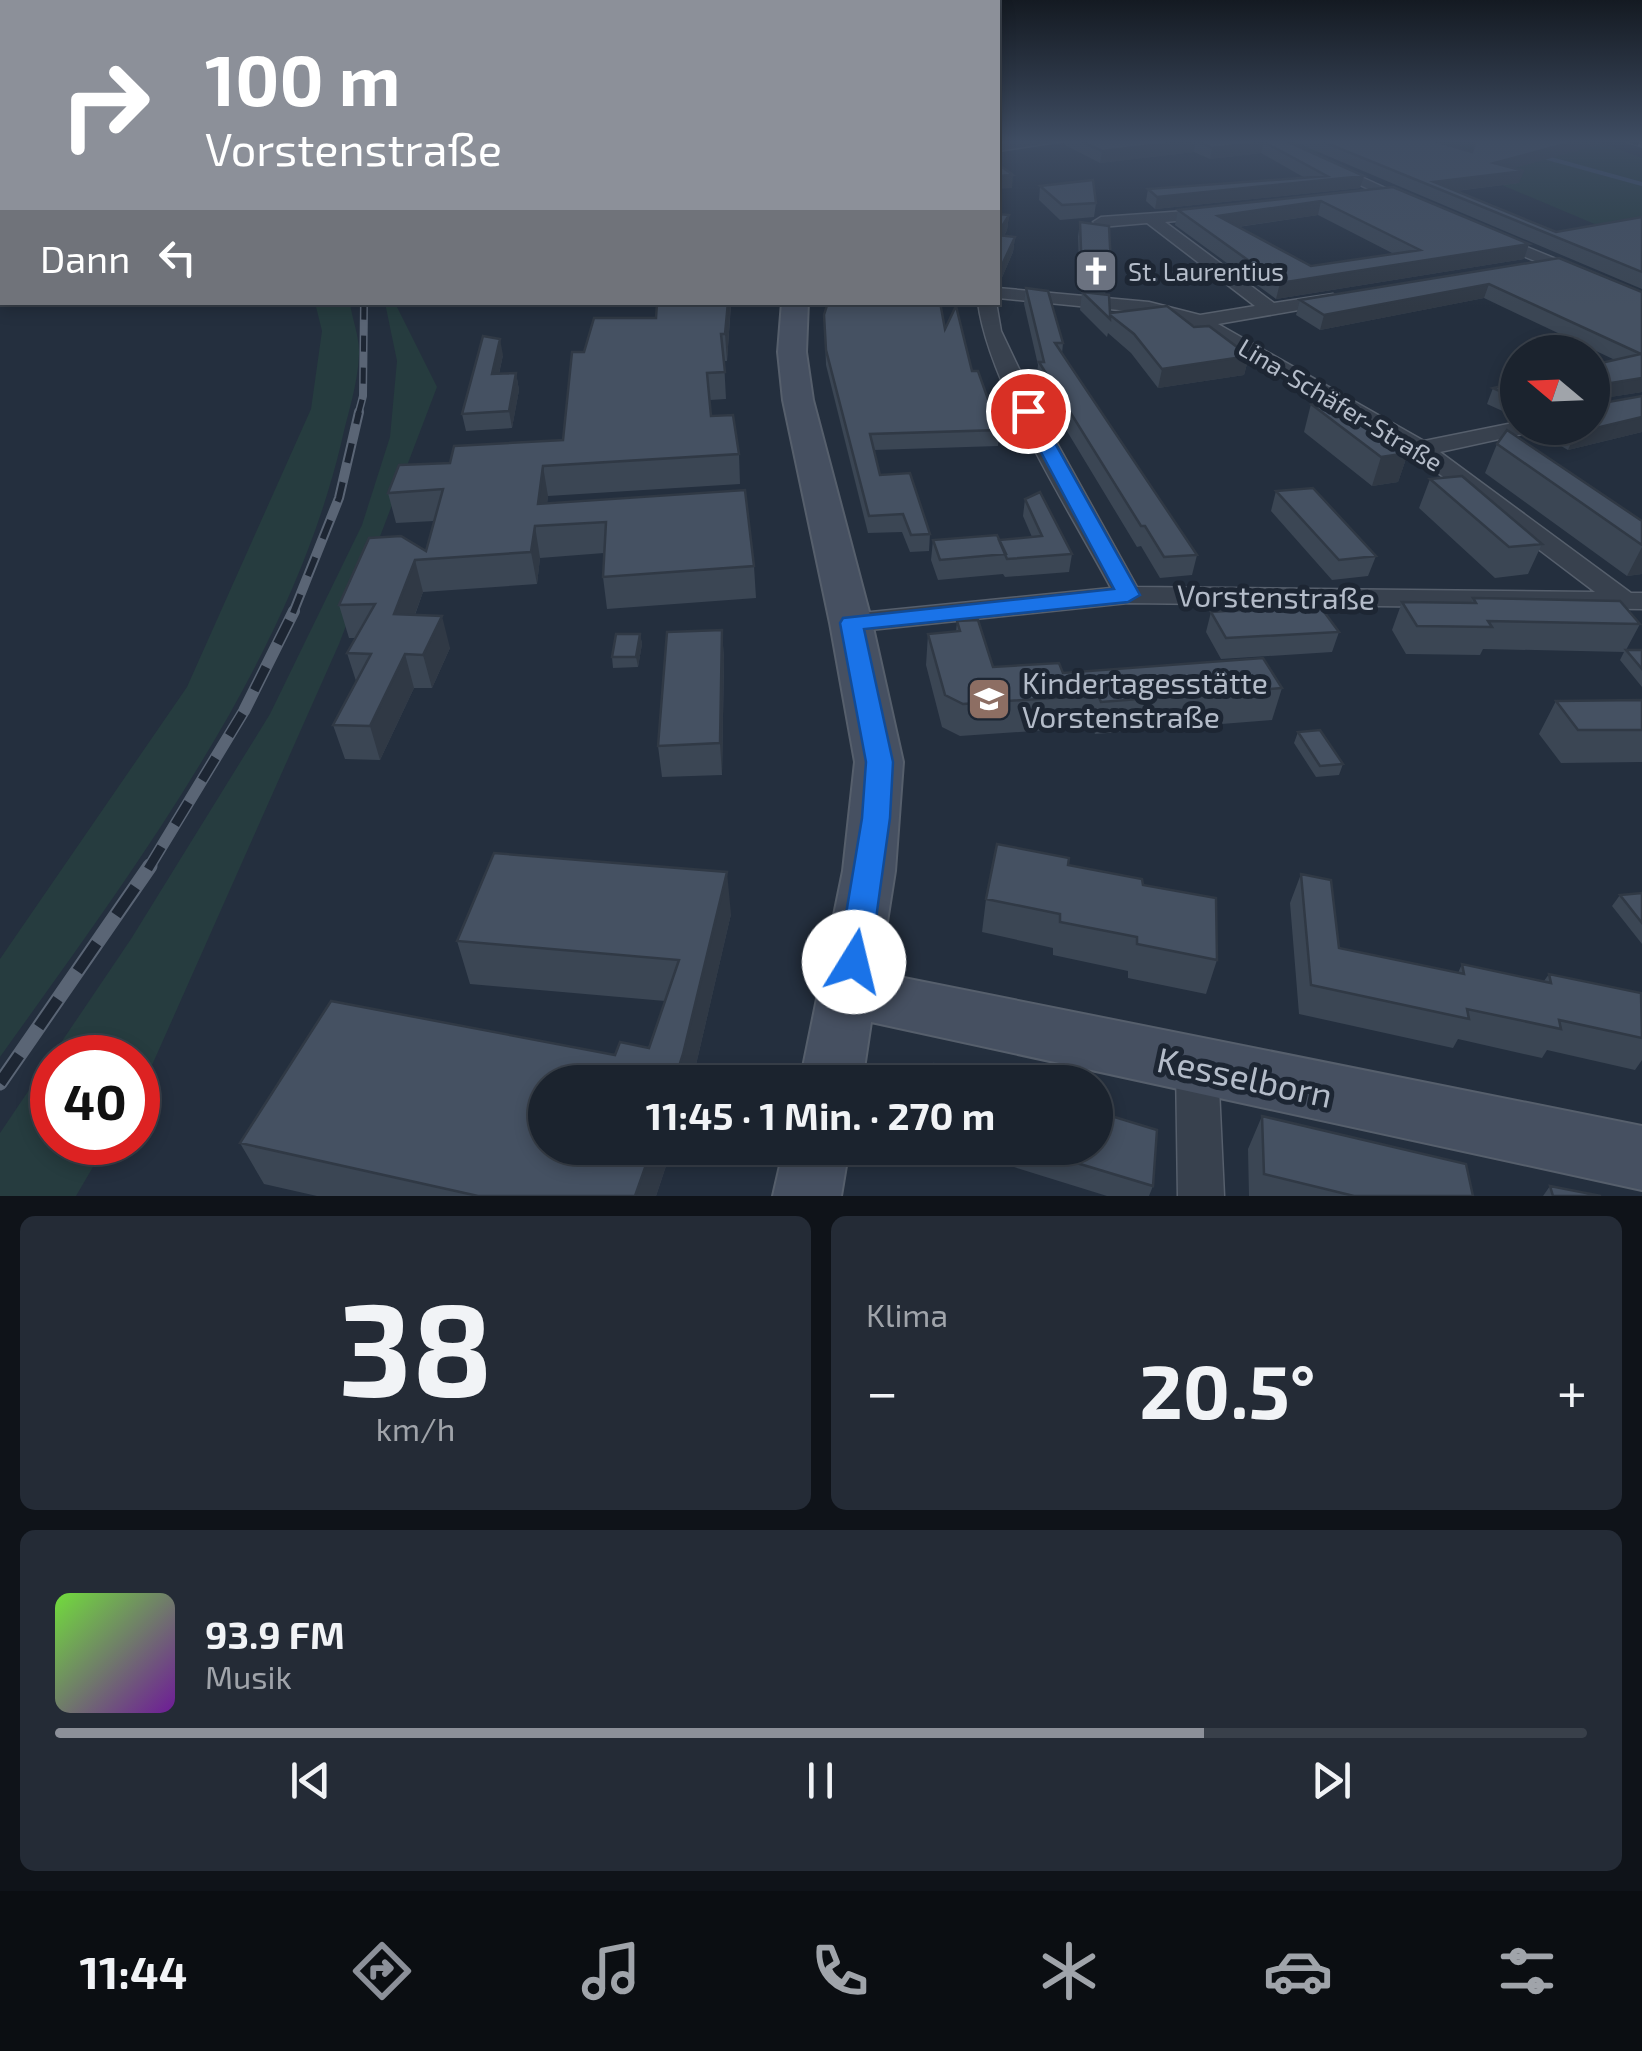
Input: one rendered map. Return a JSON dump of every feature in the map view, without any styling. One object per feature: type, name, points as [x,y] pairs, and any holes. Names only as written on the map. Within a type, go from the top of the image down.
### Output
[{"type":"street","points":[[1394,196],[1423,208]]},
{"type":"street","points":[[1101,222],[1236,212]]},
{"type":"street","points":[[1151,219],[1269,308]]},
{"type":"street","points":[[1474,230],[1642,300]]},
{"type":"street","points":[[1519,270],[1552,264]]},
{"type":"street","name":"Lina-Schäfer-Straße","points":[[1000,293],[1149,308],[1200,321],[1421,449],[1636,606]]},
{"type":"street","points":[[1200,321],[1356,296]]},
{"type":"street","points":[[795,305],[792,352],[798,400],[851,623],[879,762],[879,792],[849,992],[834,1065]]},
{"type":"street","points":[[988,305],[992,331],[1028,411],[1128,595]]},
{"type":"street","points":[[1421,449],[1500,432]]},
{"type":"street","name":"Vorstenstraße","points":[[851,623],[1128,595],[1636,606]]},
{"type":"street","name":"Kesselborn","points":[[849,992],[1642,1158]]},
{"type":"street","points":[[1198,1066],[1202,1196]]},
{"type":"street","points":[[807,1196],[813,1165]]},
{"type":"green space","points":[[1528,196],[1642,196],[1642,244]]},
{"type":"green space","points":[[316,305],[350,305],[358,366],[317,527],[284,608],[200,765],[101,915],[0,1057],[0,959],[187,687],[311,409],[322,331]]},
{"type":"green space","points":[[385,305],[396,305],[437,387],[339,644],[160,1047],[160,1035],[66,1035],[131,939],[270,714],[362,525],[390,437],[397,361]]},
{"type":"green space","points":[[30,1089],[30,1165],[94,1165],[76,1196],[0,1196],[0,1133]]},
{"type":"building","points":[[1051,196],[1095,196],[1096,203],[1062,205]]},
{"type":"building","points":[[1311,196],[1414,196],[1529,244],[1280,283],[1178,210]],"holes":[[[1321,201],[1420,250],[1311,266],[1218,216]]]},
{"type":"building","points":[[1456,196],[1468,196],[1556,232],[1642,217],[1642,272]]},
{"type":"building","points":[[1000,214],[1009,215],[1000,230]]},
{"type":"building","points":[[1080,222],[1109,226],[1108,278],[1082,276]]},
{"type":"building","points":[[1000,235],[1015,237],[1001,267]]},
{"type":"building","points":[[1559,258],[1642,292],[1642,378],[1610,383],[1610,361],[1641,354],[1610,340],[1610,335],[1600,335],[1489,284],[1324,315],[1300,300]]},
{"type":"building","points":[[1026,288],[1048,291],[1063,343],[1055,343],[1197,555],[1164,557],[1145,526],[1141,526],[1039,362],[1044,362]]},
{"type":"building","points":[[1082,292],[1109,295],[1110,313],[1167,306],[1194,327],[1209,326],[1249,356],[1162,369],[1134,334],[1110,315],[1110,319]]},
{"type":"building","points":[[657,305],[728,305],[725,334],[721,334],[725,372],[707,373],[711,416],[733,415],[739,454],[543,466],[538,504],[745,490],[754,566],[603,577],[606,522],[535,526],[531,552],[415,560],[394,614],[442,616],[423,655],[405,654],[370,726],[333,725],[371,654],[347,653],[375,604],[339,605],[369,538],[401,536],[426,551],[443,489],[388,493],[399,465],[450,463],[454,446],[563,440],[572,352],[584,352],[594,318],[656,318]]},
{"type":"building","points":[[827,305],[941,305],[945,329],[956,306],[972,371],[978,371],[999,430],[870,434],[880,475],[910,473],[930,534],[911,535],[903,514],[869,516],[826,350]]},
{"type":"building","points":[[483,336],[500,339],[492,374],[516,373],[509,411],[462,414]]},
{"type":"building","points":[[1323,390],[1408,453],[1381,457],[1311,404]]},
{"type":"building","points":[[1642,396],[1642,417],[1610,425],[1610,402]]},
{"type":"building","points":[[1500,440],[1500,445],[1529,445],[1642,521],[1642,545],[1497,444]]},
{"type":"building","points":[[1462,476],[1542,544],[1509,547],[1430,479]]},
{"type":"building","points":[[1313,488],[1376,556],[1339,560],[1276,491]]},
{"type":"building","points":[[1040,492],[1072,554],[1007,559],[999,540],[1042,536],[1025,499]]},
{"type":"building","points":[[997,535],[1006,554],[940,560],[933,540]]},
{"type":"building","points":[[1473,598],[1620,601],[1640,624],[1488,621],[1492,627],[1417,626],[1402,602],[1476,603]]},
{"type":"building","points":[[1319,605],[1339,632],[1226,638],[1211,612]]},
{"type":"building","points":[[978,620],[993,667],[1059,663],[1063,673],[1263,658],[1282,688],[1101,702],[1098,695],[963,704],[945,695],[928,634],[960,631],[957,621]]},
{"type":"building","points":[[722,630],[720,743],[658,746],[667,632]]},
{"type":"building","points":[[616,634],[640,634],[636,657],[612,657]]},
{"type":"building","points":[[1626,650],[1642,650],[1642,669]]},
{"type":"building","points":[[1642,700],[1642,730],[1578,730],[1556,701]]},
{"type":"building","points":[[1320,730],[1343,764],[1320,766],[1298,732]]},
{"type":"building","points":[[997,844],[1069,858],[1068,865],[1142,879],[1143,885],[1216,898],[1217,960],[1137,944],[1137,937],[1060,922],[1060,914],[986,899]]},
{"type":"building","points":[[494,853],[727,872],[679,1065],[528,1065],[528,1165],[646,1165],[635,1196],[478,1196],[240,1143],[331,1001],[615,1055],[620,1042],[649,1048],[679,960],[457,941]]},
{"type":"building","points":[[1301,874],[1331,880],[1339,948],[1464,974],[1462,964],[1551,983],[1549,974],[1641,993],[1642,1038],[1559,1020],[1561,1029],[1467,1009],[1469,1019],[1311,985]]},
{"type":"building","points":[[1642,893],[1642,923],[1620,895]]},
{"type":"building","points":[[1262,1116],[1466,1164],[1473,1196],[1354,1196],[1264,1174]]},
{"type":"building","points":[[1113,1117],[1157,1130],[1153,1186],[1083,1165],[1113,1165]]},
{"type":"building","points":[[1550,1186],[1601,1196],[1553,1196]]},
{"type":"railway","points":[[358,415],[363,396],[364,305]]},
{"type":"railway","points":[[293,613],[339,498],[359,412]]},
{"type":"railway","points":[[149,868],[244,711],[293,613]]},
{"type":"railway","points":[[0,1083],[149,868]]},
{"type":"place","name":"St. Laurentius","points":[[1096,271]]},
{"type":"place","name":"Kindertagesstätte Vorstenstraße","points":[[989,699]]},
{"type":"route","points":[[854,962],[876,818],[879,762],[851,623],[1128,595],[1028,411]]}]
